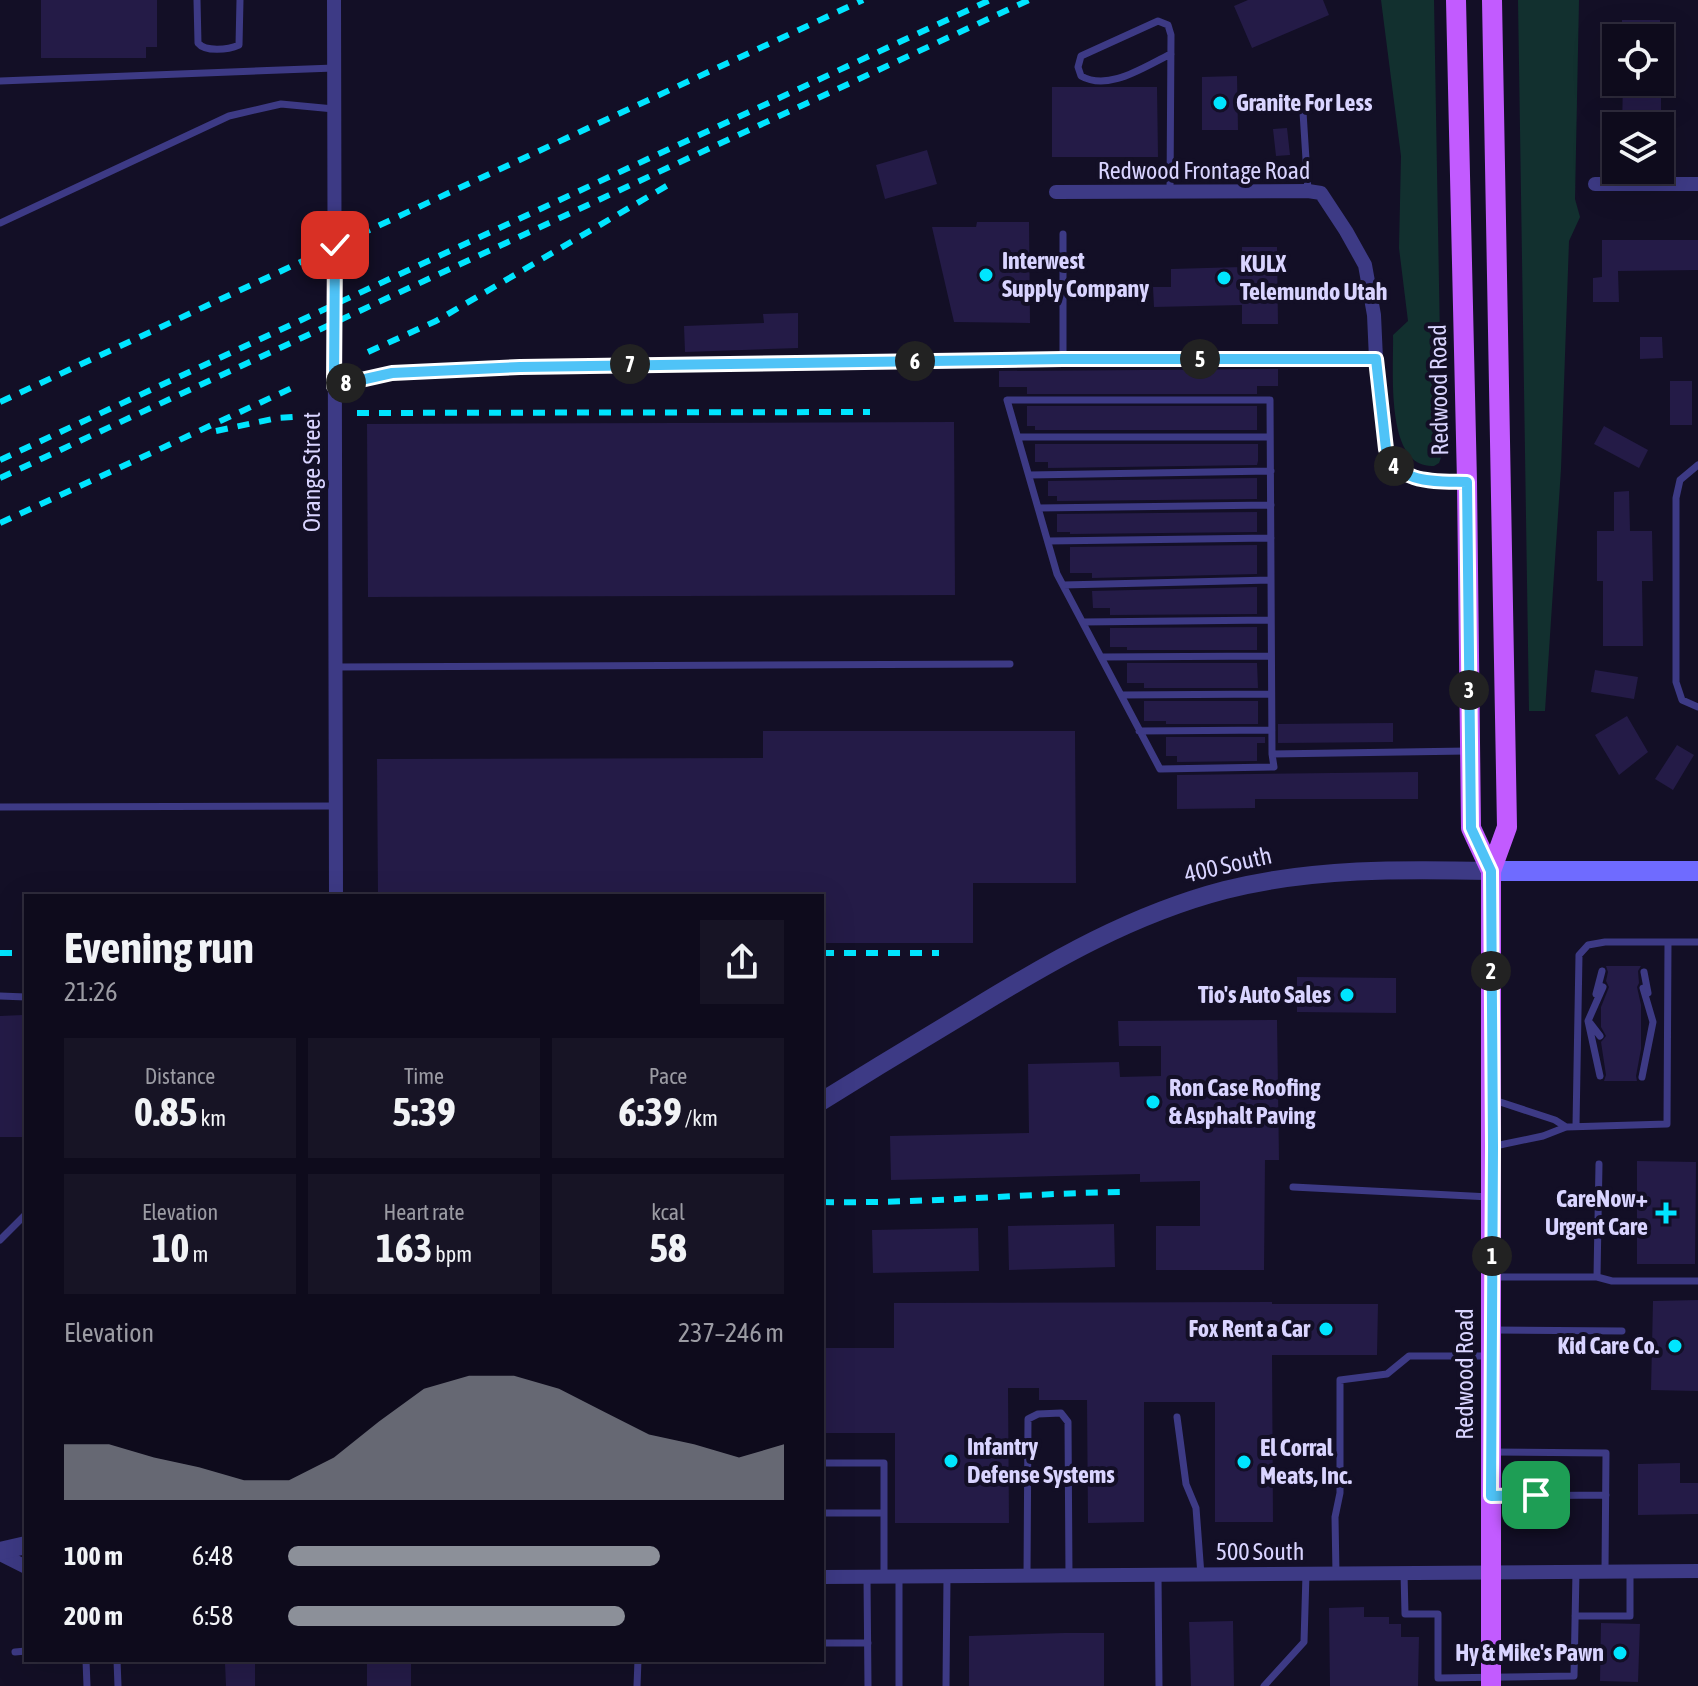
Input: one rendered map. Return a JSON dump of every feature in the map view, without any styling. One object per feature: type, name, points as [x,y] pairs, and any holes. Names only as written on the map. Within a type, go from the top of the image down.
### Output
[{"type":"main road","name":"Redwood Road","points":[[1456,0],[1471,828],[1491,871]]},
{"type":"main road","name":"Redwood Road","points":[[1491,1682],[1491,871],[1507,827],[1492,0]]},
{"type":"main road","name":"400 South","points":[[1491,871],[1698,871]]},
{"type":"street","name":"Orange Street","points":[[334,0],[336,894]]},
{"type":"street","points":[[1595,184],[1698,184]]},
{"type":"street","name":"Redwood Frontage Road","points":[[1056,192],[1321,193],[1365,265],[1374,315],[1376,359],[1389,460],[1407,476],[1421,480],[1467,482]]},
{"type":"street","points":[[334,386],[392,373],[520,367],[1063,359],[1376,359]]},
{"type":"street","name":"400 South","points":[[824,1100],[1057,958],[1110,931],[1166,908],[1227,889],[1327,873],[1491,871]]},
{"type":"street","points":[[0,1552],[24,1546]]},
{"type":"street","points":[[0,1552],[24,1566]]},
{"type":"street","name":"500 South","points":[[824,1577],[1698,1571]]},
{"type":"lane","points":[[197,0],[198,43],[205,49],[239,45],[240,0]]},
{"type":"lane","points":[[1170,191],[1171,54],[1168,25],[1158,21],[1081,56],[1078,67],[1081,76],[1090,81],[1109,81],[1171,54]]},
{"type":"lane","points":[[0,81],[334,68]]},
{"type":"lane","points":[[0,223],[229,116],[281,104],[334,109]]},
{"type":"lane","points":[[1303,112],[1308,191]]},
{"type":"lane","points":[[1063,234],[1063,359]]},
{"type":"lane","points":[[1007,400],[1270,400],[1270,437],[1274,767],[1160,769],[1063,585],[1007,400]]},
{"type":"lane","points":[[1018,437],[1270,437]]},
{"type":"lane","points":[[1698,465],[1686,473],[1677,489],[1676,597],[1678,691],[1682,700],[1698,707]]},
{"type":"lane","points":[[1029,475],[1271,471]]},
{"type":"lane","points":[[1038,508],[1271,505]]},
{"type":"lane","points":[[1048,541],[1271,538]]},
{"type":"lane","points":[[1063,585],[1271,580]]},
{"type":"lane","points":[[1083,622],[1271,620]]},
{"type":"lane","points":[[1101,657],[1271,656]]},
{"type":"lane","points":[[334,667],[1010,664]]},
{"type":"lane","points":[[1121,695],[1271,694]]},
{"type":"lane","points":[[1139,731],[1272,730]]},
{"type":"lane","points":[[1272,754],[1470,751]]},
{"type":"lane","points":[[0,807],[335,806]]},
{"type":"lane","points":[[1576,1126],[1579,955],[1588,945],[1605,942],[1698,942]]},
{"type":"lane","points":[[1493,1147],[1543,1136],[1566,1127],[1667,1124],[1668,942]]},
{"type":"lane","points":[[1600,1076],[1588,1021],[1602,971]]},
{"type":"lane","points":[[1642,1077],[1653,1022],[1644,972]]},
{"type":"lane","points":[[1601,1060],[1588,1021],[1603,987]]},
{"type":"lane","points":[[1643,988],[1653,1022],[1643,1061]]},
{"type":"lane","points":[[0,996],[24,997]]},
{"type":"lane","points":[[1578,1021],[1588,1021],[1602,1012]]},
{"type":"lane","points":[[1644,1012],[1653,1022],[1667,1022]]},
{"type":"lane","points":[[1588,1021],[1600,1036]]},
{"type":"lane","points":[[1642,1037],[1653,1022]]},
{"type":"lane","points":[[1492,1100],[1555,1120],[1566,1127]]},
{"type":"lane","points":[[1597,1277],[1599,1164]]},
{"type":"lane","points":[[1293,1187],[1492,1197]]},
{"type":"lane","points":[[0,1240],[24,1216]]},
{"type":"lane","points":[[1492,1277],[1698,1281]]},
{"type":"lane","points":[[1492,1330],[1622,1331]]},
{"type":"lane","points":[[1336,1574],[1340,1380],[1387,1374],[1409,1356],[1492,1356]]},
{"type":"lane","points":[[1027,1576],[1028,1419],[1038,1414],[1061,1413],[1068,1422],[1069,1576]]},
{"type":"lane","points":[[1177,1417],[1186,1484],[1196,1508],[1201,1575]]},
{"type":"lane","points":[[1491,1452],[1606,1453],[1605,1571]]},
{"type":"lane","points":[[824,1463],[884,1463],[884,1513],[892,1577],[899,1686]]},
{"type":"lane","points":[[1491,1496],[1606,1495]]},
{"type":"lane","points":[[824,1513],[884,1513]]},
{"type":"lane","points":[[1404,1573],[1405,1614],[1438,1614],[1438,1678],[1491,1682],[1574,1676],[1576,1571]]},
{"type":"lane","points":[[1575,1616],[1630,1616],[1630,1571]]},
{"type":"lane","points":[[1264,1686],[1304,1642],[1306,1574]]},
{"type":"lane","points":[[1158,1575],[1159,1686]]},
{"type":"lane","points":[[946,1686],[947,1576]]},
{"type":"lane","points":[[867,1577],[868,1686]]},
{"type":"lane","points":[[824,1643],[868,1643]]},
{"type":"lane","points":[[15,1652],[24,1651]]},
{"type":"lane","points":[[86,1662],[87,1686]]},
{"type":"lane","points":[[117,1662],[118,1686]]},
{"type":"lane","points":[[637,1686],[638,1662]]},
{"type":"green space","points":[[1381,0],[1434,0],[1442,455],[1434,466],[1418,463],[1407,451],[1399,435],[1395,414],[1393,335],[1408,321],[1399,248],[1401,156]]},
{"type":"green space","points":[[1518,0],[1579,0],[1575,199],[1580,217],[1569,241],[1561,469],[1545,711],[1529,711]]},
{"type":"building","points":[[41,0],[157,0],[157,47],[146,47],[146,58],[41,58]]},
{"type":"building","points":[[1248,0],[1323,0],[1329,15],[1252,48],[1234,6]]},
{"type":"building","points":[[1622,20],[1660,20],[1660,24],[1622,24]]},
{"type":"building","name":"Granite For Less","points":[[1237,76],[1238,130],[1202,130],[1202,77]]},
{"type":"building","points":[[1052,87],[1157,87],[1158,157],[1052,157]]},
{"type":"building","points":[[1623,96],[1661,96],[1661,112],[1622,112]]},
{"type":"building","points":[[1287,128],[1290,155],[1276,156],[1273,129]]},
{"type":"building","points":[[927,150],[937,184],[885,199],[876,165]]},
{"type":"building","name":"Interwest Supply Company","points":[[977,222],[1029,222],[1030,323],[954,322],[932,227],[976,227]]},
{"type":"building","points":[[1602,240],[1698,240],[1698,270],[1618,271],[1619,302],[1593,302],[1593,278],[1602,277]]},
{"type":"building","name":"KULX Telemundo Utah","points":[[1242,247],[1277,247],[1278,324],[1242,324],[1242,305],[1154,307],[1153,287],[1171,287],[1171,269],[1242,267]]},
{"type":"building","points":[[798,313],[798,348],[685,352],[684,326],[764,323],[763,314]]},
{"type":"building","points":[[1640,337],[1662,337],[1663,358],[1640,359]]},
{"type":"building","points":[[1278,369],[1278,386],[1257,386],[1257,394],[1027,394],[1027,387],[999,387],[999,371]]},
{"type":"building","points":[[1670,381],[1692,381],[1692,425],[1670,425]]},
{"type":"building","points":[[1027,406],[1257,406],[1257,430],[1035,430],[1035,426],[1027,426]]},
{"type":"building","points":[[954,422],[955,595],[368,597],[367,424]]},
{"type":"building","points":[[1604,426],[1648,450],[1639,468],[1594,444]]},
{"type":"building","points":[[1035,444],[1258,444],[1258,461],[1257,465],[1048,468],[1048,462],[1035,462]]},
{"type":"building","points":[[1257,478],[1257,499],[1057,501],[1057,496],[1048,496],[1048,481]]},
{"type":"building","points":[[1629,491],[1630,531],[1652,531],[1653,581],[1642,581],[1643,646],[1603,646],[1603,581],[1597,581],[1597,531],[1614,531],[1614,492]]},
{"type":"building","points":[[1257,512],[1257,532],[1057,532],[1057,514]]},
{"type":"building","points":[[1257,545],[1257,574],[1092,578],[1092,573],[1070,573],[1070,547]]},
{"type":"building","points":[[1257,587],[1257,614],[1110,615],[1110,608],[1093,608],[1092,591]]},
{"type":"building","points":[[1257,627],[1257,650],[1127,650],[1127,647],[1110,647],[1110,628]]},
{"type":"building","points":[[1127,663],[1257,663],[1258,688],[1144,688],[1144,683],[1127,683]]},
{"type":"building","points":[[1595,670],[1638,677],[1634,699],[1591,692]]},
{"type":"building","points":[[1144,701],[1258,701],[1258,724],[1166,724],[1166,721],[1144,721]]},
{"type":"building","points":[[1627,716],[1648,752],[1619,775],[1595,735]]},
{"type":"building","points":[[1393,723],[1393,742],[1278,743],[1278,724]]},
{"type":"building","points":[[763,731],[1075,731],[1076,883],[973,883],[973,943],[824,943],[824,894],[378,894],[377,759],[763,758]]},
{"type":"building","points":[[1166,737],[1265,737],[1265,743],[1257,743],[1257,761],[1177,762],[1177,756],[1166,756]]},
{"type":"building","points":[[1677,745],[1694,755],[1673,790],[1655,779]]},
{"type":"building","points":[[1418,772],[1418,799],[1255,799],[1255,808],[1177,809],[1177,775]]},
{"type":"building","points":[[1606,966],[1641,966],[1637,987],[1641,1005],[1641,1049],[1637,1081],[1604,1081],[1606,1075],[1601,1042],[1606,1036],[1601,1027],[1601,1007],[1609,987]]},
{"type":"building","name":"Tio's Auto Sales","points":[[1297,977],[1396,978],[1396,1013],[1297,1012]]},
{"type":"building","points":[[23,1015],[24,1137],[0,1137],[0,1016]]},
{"type":"building","name":"Ron Case Roofing & Asphalt Paving","points":[[1277,1020],[1279,1160],[1265,1160],[1264,1270],[1156,1270],[1156,1226],[1200,1226],[1200,1181],[1140,1182],[1140,1174],[891,1180],[890,1136],[1029,1133],[1028,1064],[1119,1062],[1120,1077],[1161,1076],[1161,1046],[1119,1046],[1118,1021]]},
{"type":"building","name":"CareNow+ Urgent Care","points":[[1637,1161],[1696,1162],[1695,1264],[1637,1264]]},
{"type":"building","points":[[1114,1224],[1115,1267],[1009,1270],[1008,1226]]},
{"type":"building","points":[[978,1228],[979,1271],[873,1273],[872,1230]]},
{"type":"building","name":"Kid Care Co.","points":[[1698,1300],[1698,1391],[1651,1390],[1653,1301]]},
{"type":"building","points":[[894,1303],[1378,1304],[1377,1355],[1272,1355],[1273,1522],[1215,1522],[1215,1402],[1144,1402],[1144,1522],[1088,1523],[1087,1400],[1039,1400],[1039,1388],[1008,1388],[1009,1523],[895,1523],[895,1433],[824,1433],[824,1348],[894,1348]]},
{"type":"building","points":[[1680,1463],[1680,1483],[1698,1483],[1698,1514],[1638,1515],[1638,1464]]},
{"type":"building","points":[[1364,1607],[1364,1617],[1389,1617],[1389,1624],[1401,1624],[1401,1637],[1419,1637],[1418,1686],[1330,1686],[1329,1608]]},
{"type":"building","points":[[1233,1621],[1234,1686],[1191,1686],[1189,1622]]},
{"type":"building","name":"Hy & Mike's Pawn","points":[[1601,1623],[1640,1624],[1638,1682],[1600,1681]]},
{"type":"building","points":[[1104,1633],[1104,1686],[969,1686],[969,1636]]},
{"type":"building","points":[[367,1662],[411,1662],[411,1686],[367,1686]]},
{"type":"building","points":[[225,1663],[255,1663],[255,1686],[226,1686]]},
{"type":"railway","points":[[0,402],[863,0]]},
{"type":"railway","points":[[0,460],[990,0]]},
{"type":"railway","points":[[0,478],[1029,0]]},
{"type":"railway","points":[[368,352],[436,321],[675,181]]},
{"type":"railway","points":[[0,523],[294,387]]},
{"type":"railway","points":[[357,413],[870,412]]},
{"type":"railway","points":[[216,431],[277,418],[306,416]]},
{"type":"railway","points":[[0,953],[24,953]]},
{"type":"railway","points":[[824,953],[939,953]]},
{"type":"railway","points":[[824,1202],[1126,1192]]},
{"type":"place","name":"Granite For Less","points":[[1220,103]]},
{"type":"place","name":"Interwest Supply Company","points":[[986,275]]},
{"type":"place","name":"KULX Telemundo Utah","points":[[1224,278]]},
{"type":"place","name":"Tio's Auto Sales","points":[[1347,995]]},
{"type":"place","name":"Ron Case Roofing & Asphalt Paving","points":[[1153,1102]]},
{"type":"place","name":"CareNow+ Urgent Care","points":[[1666,1213]]},
{"type":"place","name":"Fox Rent a Car","points":[[1326,1329]]},
{"type":"place","name":"Kid Care Co.","points":[[1675,1346]]},
{"type":"place","name":"Infantry Defense Systems","points":[[951,1461]]},
{"type":"place","name":"El Corral Meats, Inc.","points":[[1244,1462]]},
{"type":"place","name":"Hy & Mike's Pawn","points":[[1620,1653]]},
{"type":"route","points":[[335,245],[334,386],[420,370],[520,367],[1063,359],[1376,359],[1389,460],[1407,476],[1421,480],[1467,482],[1471,828],[1491,871],[1491,1496],[1536,1495]]}]
